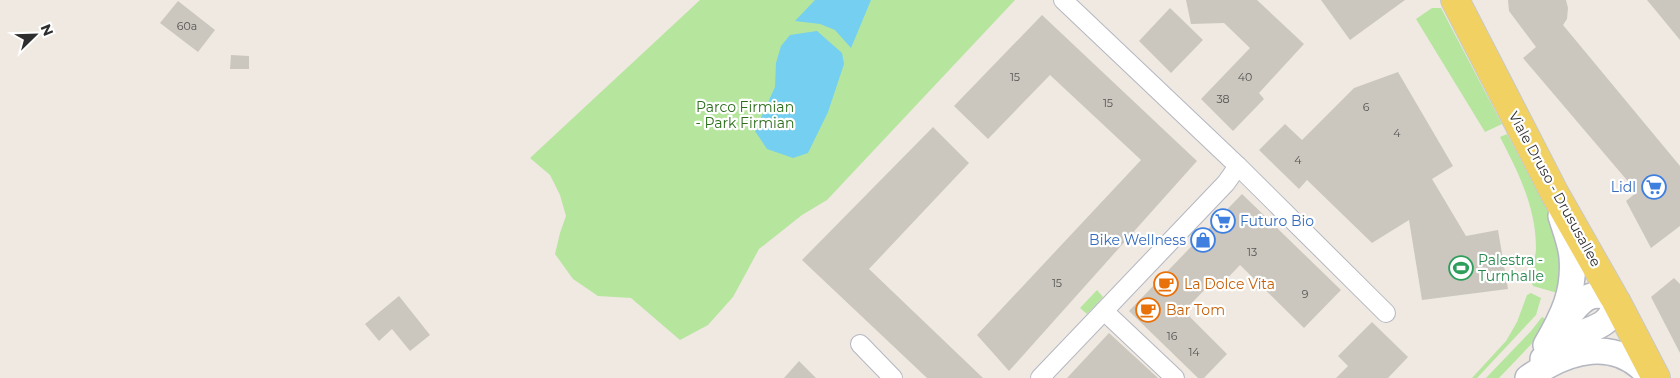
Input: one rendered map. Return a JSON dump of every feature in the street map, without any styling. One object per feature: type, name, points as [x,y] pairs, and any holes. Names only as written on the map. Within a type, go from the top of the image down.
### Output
[{"type":"main road","name":"Viale Druso - Drususallee","points":[[1454,0],[1555,194],[1614,298],[1656,378]]},
{"type":"main road","points":[[1546,345],[1563,316],[1570,292],[1572,256],[1555,194]]},
{"type":"main road","points":[[1517,378],[1546,345],[1579,302],[1586,297],[1598,295],[1614,298],[1612,314],[1607,322],[1568,339],[1523,378]]},
{"type":"main road","points":[[1528,378],[1563,359],[1584,352],[1604,350],[1623,355],[1642,367],[1651,378]]},
{"type":"street","points":[[1064,0],[1238,166],[1386,314]]},
{"type":"street","points":[[1040,378],[1226,183],[1238,166]]},
{"type":"street","points":[[1104,311],[1175,378]]},
{"type":"street","points":[[860,344],[893,378]]},
{"type":"green space","name":"Parco Firmian - Park Firmian","points":[[700,0],[1015,0],[827,200],[802,215],[759,249],[733,297],[708,325],[680,340],[631,298],[598,296],[573,279],[555,254],[566,216],[560,195],[550,175],[530,158]]},
{"type":"green space","points":[[1432,8],[1441,8],[1502,124],[1485,132],[1416,19]]},
{"type":"green space","points":[[1507,134],[1555,224],[1561,245],[1561,294],[1533,286],[1531,277],[1536,248],[1533,218],[1525,190],[1500,137]]},
{"type":"green space","points":[[1097,290],[1103,297],[1087,314],[1080,308]]},
{"type":"green space","points":[[1531,293],[1541,298],[1536,315],[1477,378],[1472,378],[1506,341],[1517,322],[1527,295]]},
{"type":"green space","points":[[1542,317],[1549,321],[1539,336],[1499,378],[1486,378],[1531,331]]},
{"type":"water","points":[[815,0],[871,0],[851,48],[835,30],[820,24],[795,21]]},
{"type":"water","points":[[817,31],[842,53],[844,64],[828,112],[808,153],[793,158],[767,149],[755,131],[775,87],[776,63],[781,46],[790,35]]},
{"type":"building","points":[[1186,0],[1257,0],[1304,44],[1259,93],[1264,99],[1233,131],[1201,99],[1250,48],[1224,23],[1191,24]]},
{"type":"building","points":[[1321,0],[1405,0],[1350,40]]},
{"type":"building","points":[[1508,0],[1566,0],[1568,8],[1567,19],[1563,25],[1680,166],[1680,226],[1651,248],[1626,201],[1637,192],[1523,58],[1536,47],[1509,11]]},
{"type":"building","points":[[1647,0],[1680,0],[1680,40]]},
{"type":"building","points":[[178,1],[215,30],[198,52],[160,23]]},
{"type":"building","points":[[1170,8],[1203,40],[1171,73],[1139,41]]},
{"type":"building","points":[[1042,15],[1197,161],[1009,371],[977,335],[1141,160],[1050,75],[988,139],[954,106]]},
{"type":"building","points":[[231,55],[249,56],[249,69],[230,69]]},
{"type":"building","points":[[1398,72],[1453,166],[1432,179],[1466,236],[1498,230],[1508,289],[1422,300],[1409,220],[1372,243],[1307,180],[1299,189],[1259,150],[1285,124],[1302,140],[1354,88]]},
{"type":"building","points":[[933,127],[969,163],[869,269],[983,378],[927,378],[802,260]]},
{"type":"building","points":[[1242,194],[1341,290],[1304,328],[1240,265],[1221,285],[1215,279],[1184,311],[1227,354],[1204,378],[1198,378],[1129,311]]},
{"type":"building","points":[[1674,278],[1680,284],[1680,353],[1651,297]]},
{"type":"building","points":[[399,296],[430,335],[410,351],[392,329],[379,341],[365,324]]},
{"type":"building","points":[[1372,322],[1408,357],[1388,378],[1336,378],[1348,366],[1338,356]]},
{"type":"building","points":[[1109,333],[1158,378],[1067,378]]},
{"type":"building","points":[[799,361],[816,378],[784,378]]},
{"type":"place","name":"Lidl","points":[[1654,187]]},
{"type":"place","name":"Futuro Bio","points":[[1223,221]]},
{"type":"place","name":"Bike Wellness","points":[[1203,240]]},
{"type":"place","name":"Palestra - Turnhalle","points":[[1461,268]]},
{"type":"place","name":"La Dolce Vita","points":[[1166,284]]},
{"type":"place","name":"Bar Tom","points":[[1148,310]]}]
